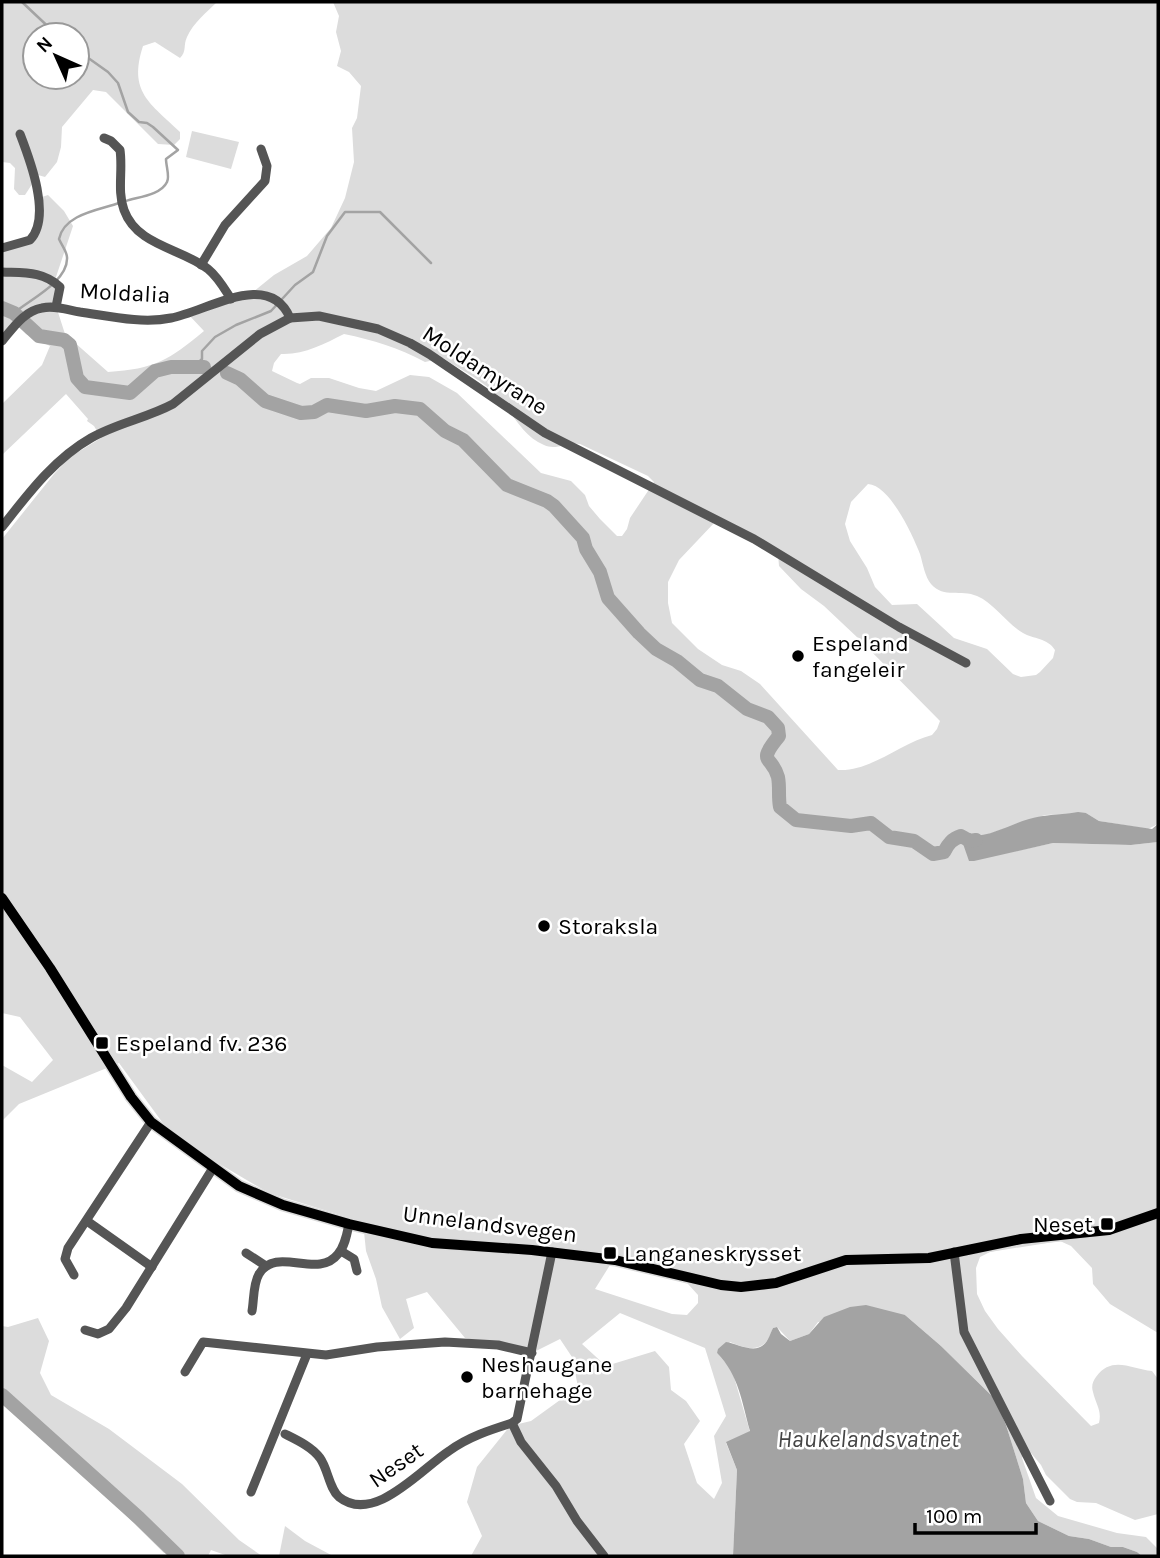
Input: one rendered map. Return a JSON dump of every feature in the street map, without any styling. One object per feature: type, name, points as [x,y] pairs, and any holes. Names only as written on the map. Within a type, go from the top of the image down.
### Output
[{"type":"main road","name":"Unnelandsvegen","points":[[2,898],[50,968],[131,1097],[151,1122],[239,1186],[262,1198],[349,1224],[432,1243],[552,1252],[615,1260],[721,1285],[741,1287],[776,1283],[846,1260],[929,1258],[1021,1239],[1109,1230],[1158,1213]]},
{"type":"street","points":[[2,248],[30,240],[39,223],[36,184],[20,134]]},
{"type":"street","name":"Moldalia","points":[[104,138],[120,150],[122,200],[128,219],[140,232],[201,265],[215,276],[231,299]]},
{"type":"street","points":[[201,265],[225,225],[265,181],[267,166],[261,149]]},
{"type":"street","name":"Moldalia","points":[[2,272],[38,274],[55,282],[60,287],[56,307]]},
{"type":"street","name":"Moldalia","points":[[2,341],[26,315],[40,308],[56,307],[162,320],[257,293],[268,295],[281,303],[290,318]]},
{"type":"street","name":"Moldamyrane","points":[[2,527],[47,474],[81,444],[106,430],[173,404],[260,334],[290,318],[319,316],[378,329],[410,343],[545,433],[754,539],[899,627],[966,663]]},
{"type":"street","points":[[74,1275],[67,1265],[66,1254],[73,1239],[151,1122]]},
{"type":"street","points":[[85,1330],[98,1334],[109,1329],[126,1308],[213,1168]]},
{"type":"street","points":[[87,1221],[152,1267]]},
{"type":"street","points":[[252,1311],[257,1278],[266,1266],[278,1262],[321,1265],[341,1251],[349,1224]]},
{"type":"street","points":[[341,1251],[354,1259],[357,1271]]},
{"type":"street","points":[[552,1252],[517,1419],[512,1423],[577,1521],[604,1556]]},
{"type":"street","points":[[954,1252],[964,1332],[1050,1501]]},
{"type":"street","points":[[246,1253],[266,1266]]},
{"type":"street","points":[[185,1373],[202,1342],[326,1355],[377,1347],[446,1342],[498,1345],[532,1353]]},
{"type":"street","points":[[251,1492],[306,1354]]},
{"type":"street","name":"Neset","points":[[285,1434],[304,1444],[320,1458],[337,1495],[347,1501],[370,1505],[396,1491],[449,1450],[471,1437],[512,1423]]},
{"type":"shaded area","points":[[2,2],[217,2],[190,32],[180,58],[155,42],[143,46],[138,75],[140,86],[151,104],[180,132],[180,139],[174,145],[158,144],[106,92],[93,90],[62,127],[57,162],[45,177],[38,175],[25,195],[19,195],[14,189],[15,168],[10,163],[2,162]]},
{"type":"shaded area","points":[[333,2],[1158,2],[1158,824],[1148,829],[1099,821],[1086,813],[1045,815],[986,835],[969,838],[962,834],[961,838],[988,857],[1053,843],[1131,845],[1158,842],[1158,1333],[1110,1304],[1093,1284],[1092,1268],[1071,1246],[1060,1241],[990,1252],[980,1257],[976,1268],[977,1294],[998,1329],[1091,1426],[1099,1423],[1100,1418],[1092,1386],[1102,1370],[1109,1366],[1122,1365],[1152,1371],[1158,1379],[1158,1514],[1135,1520],[1096,1503],[1077,1502],[1070,1499],[1046,1475],[1031,1453],[1026,1452],[1022,1458],[1036,1498],[1058,1516],[1117,1533],[1146,1537],[1158,1549],[1158,1556],[1142,1556],[1123,1547],[1111,1547],[1089,1539],[1069,1536],[1038,1521],[1026,1503],[1023,1479],[995,1399],[905,1315],[818,1322],[809,1334],[790,1341],[777,1327],[773,1328],[765,1344],[755,1348],[730,1342],[717,1353],[732,1370],[750,1432],[726,1443],[737,1470],[733,1556],[471,1556],[482,1536],[467,1502],[477,1467],[510,1426],[531,1421],[578,1387],[572,1357],[560,1339],[530,1354],[465,1338],[427,1292],[406,1299],[414,1328],[400,1339],[382,1307],[366,1251],[363,1222],[269,1193],[211,1159],[165,1126],[119,1063],[19,1104],[2,1121],[2,1065],[32,1082],[53,1060],[20,1017],[2,1013],[2,539],[70,457],[101,438],[66,394],[2,455],[2,404],[42,365],[50,346],[26,334],[18,326],[2,343],[2,242],[9,245],[29,242],[42,197],[48,195],[64,211],[73,226],[55,280],[60,284],[56,306],[65,334],[108,372],[150,365],[171,356],[204,331],[187,313],[253,292],[274,275],[307,256],[331,228],[345,198],[354,162],[352,128],[357,118],[361,86],[349,72],[337,66],[341,51],[336,32],[339,16]],"holes":[[[344,334],[396,349],[425,362],[443,358],[492,391],[535,440],[549,447],[580,444],[648,476],[654,482],[630,518],[627,529],[622,536],[617,536],[589,506],[585,495],[571,481],[541,473],[457,393],[429,377],[410,375],[376,391],[329,378],[311,378],[300,384],[272,371],[281,354],[306,351]],[[868,484],[884,493],[906,524],[926,574],[936,589],[947,593],[971,594],[983,599],[1017,629],[1052,646],[1055,650],[1053,658],[1036,675],[1021,677],[1013,674],[987,649],[954,638],[917,604],[892,605],[875,587],[850,541],[845,524],[851,502]],[[715,522],[778,554],[779,566],[801,589],[824,606],[859,639],[940,721],[937,729],[932,735],[874,762],[838,770],[760,684],[741,671],[722,665],[698,649],[672,623],[668,582],[679,560]],[[615,1257],[689,1281],[688,1284],[698,1295],[698,1303],[687,1315],[672,1314],[595,1289]],[[620,1313],[705,1348],[726,1416],[714,1436],[722,1483],[714,1499],[697,1483],[684,1444],[700,1421],[686,1401],[671,1390],[669,1367],[655,1351],[606,1366],[582,1344]]]},
{"type":"shaded area","points":[[192,131],[239,142],[231,169],[186,157]]},
{"type":"shaded area","points":[[38,1318],[49,1341],[40,1373],[51,1395],[109,1429],[182,1484],[239,1540],[262,1556],[228,1556],[211,1550],[208,1556],[184,1556],[172,1546],[164,1553],[88,1478],[2,1400],[2,1326],[8,1327]]},
{"type":"shaded area","points":[[285,1526],[305,1541],[333,1556],[279,1556]]},
{"type":"water","points":[[1086,813],[1099,821],[1152,829],[1158,824],[1158,842],[1131,845],[1053,843],[969,861],[961,838],[962,834],[987,834],[1035,817]]},
{"type":"water","name":"Haukelandsvatnet","points":[[866,1305],[905,1315],[995,1399],[1023,1479],[1026,1503],[1038,1521],[1069,1536],[1089,1539],[1111,1547],[1123,1547],[1142,1556],[733,1556],[737,1470],[726,1442],[750,1431],[735,1380],[717,1353],[718,1349],[726,1342],[748,1348],[759,1347],[768,1339],[773,1328],[777,1327],[790,1341],[809,1334],[824,1317],[850,1307]]},
{"type":"waterway","points":[[22,2],[42,21]]},
{"type":"waterway","points":[[91,60],[118,83],[128,112],[139,122],[153,127],[178,150],[166,159],[168,177],[160,190],[126,201]]},
{"type":"waterway","points":[[14,313],[46,290],[61,275],[67,257],[59,239],[68,224],[83,214],[119,203]]},
{"type":"waterway","points":[[194,367],[202,359],[202,351],[215,337],[271,311],[295,285],[313,272],[327,236],[345,212],[380,212],[431,263]]},
{"type":"waterway","points":[[2,308],[14,313],[39,336],[64,340],[70,345],[77,378],[85,387],[130,393],[155,371],[171,367],[204,367]]},
{"type":"waterway","points":[[227,373],[240,379],[265,401],[301,413],[314,412],[327,405],[366,411],[395,406],[420,409],[445,431],[463,440],[507,485],[554,506],[583,538],[586,549],[600,572],[608,598],[639,633],[656,649],[677,661],[700,680],[718,686],[747,709],[768,717],[778,728],[779,736],[767,755],[778,777],[780,807],[796,820],[851,826],[871,823],[889,837],[914,841],[933,854],[944,852],[951,842],[961,836],[970,841],[976,840]]},
{"type":"waterway","points":[[2,1395],[178,1556]]},
{"type":"place","name":"Espeland fangeleir","points":[[798,656]]},
{"type":"place","name":"Storaksla","points":[[544,926]]},
{"type":"place","name":"Espeland fv. 236","points":[[102,1043]]},
{"type":"place","name":"Neset","points":[[1107,1224]]},
{"type":"place","name":"Langaneskrysset","points":[[610,1253]]},
{"type":"place","name":"Neshaugane barnehage","points":[[467,1377]]}]
